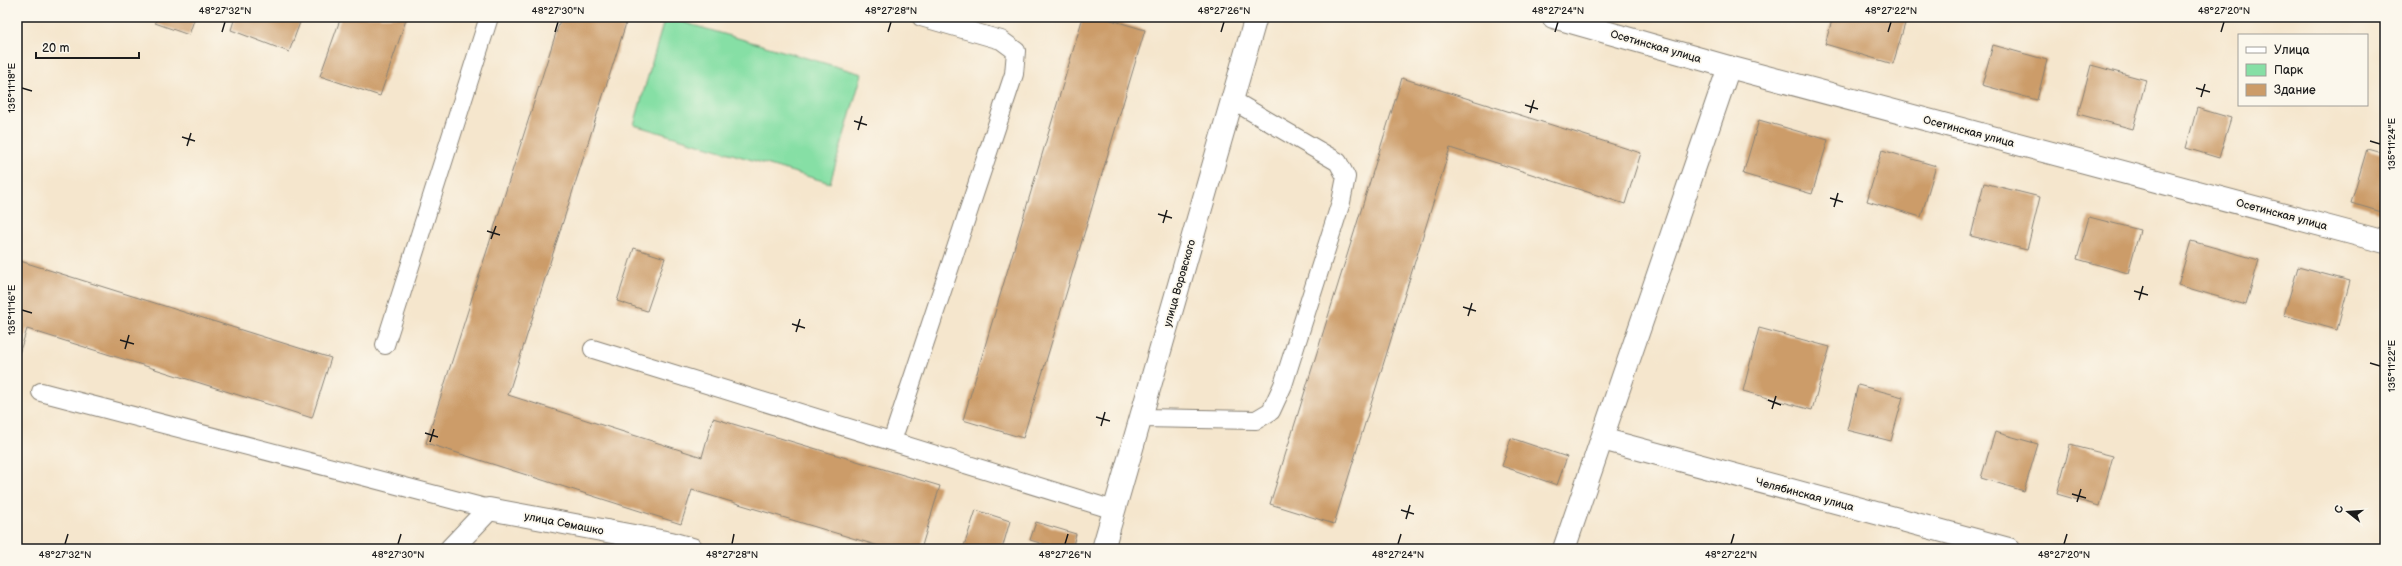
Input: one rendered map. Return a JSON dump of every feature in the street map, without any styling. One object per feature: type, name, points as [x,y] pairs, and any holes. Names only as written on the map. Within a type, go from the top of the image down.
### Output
[{"type":"street","name":"улица Воровского","points":[[1103,549],[1256,17]]},
{"type":"street","name":"Осетинская улица","points":[[1553,17],[1729,67],[2385,242]]},
{"type":"street","points":[[1564,549],[1729,67]]},
{"type":"street","name":"Челябинская улица","points":[[1602,440],[2009,549]]},
{"type":"street","points":[[451,549],[489,509]]},
{"type":"street","name":"улица Семашко","points":[[489,509],[671,543],[692,549]]},
{"type":"lane","points":[[386,345],[490,17]]},
{"type":"lane","points":[[892,441],[1014,74],[1016,51],[1001,40],[921,17]]},
{"type":"lane","points":[[1141,418],[1256,420],[1271,411],[1283,385],[1342,202],[1346,177],[1338,162],[1232,100]]},
{"type":"lane","points":[[593,349],[1114,510]]},
{"type":"lane","points":[[41,392],[489,509]]},
{"type":"green space","points":[[665,17],[862,74],[830,183],[634,125]]},
{"type":"building","points":[[157,17],[195,17],[189,35],[155,23]]},
{"type":"building","points":[[235,17],[302,17],[289,52],[231,30]]},
{"type":"building","points":[[341,17],[407,17],[380,96],[320,76]]},
{"type":"building","points":[[561,17],[628,17],[508,395],[702,457],[713,418],[940,486],[921,549],[889,549],[692,490],[681,524],[426,443]]},
{"type":"building","points":[[1083,17],[1101,17],[1145,30],[1023,438],[963,420]]},
{"type":"building","points":[[1833,17],[1907,17],[1893,64],[1825,44]]},
{"type":"building","points":[[1993,45],[2047,60],[2037,100],[1982,85]]},
{"type":"building","points":[[2091,65],[2146,80],[2133,129],[2078,114]]},
{"type":"building","points":[[1402,78],[1641,153],[1625,204],[1450,148],[1334,524],[1270,504]]},
{"type":"building","points":[[2197,108],[2231,118],[2219,158],[2186,148]]},
{"type":"building","points":[[1759,120],[1828,140],[1812,194],[1743,174]]},
{"type":"building","points":[[2367,149],[2385,154],[2385,213],[2351,203]]},
{"type":"building","points":[[1882,150],[1936,166],[1921,217],[1867,201]]},
{"type":"building","points":[[1984,183],[2040,197],[2027,250],[1971,236]]},
{"type":"building","points":[[2089,217],[2140,230],[2128,273],[2077,259]]},
{"type":"building","points":[[2191,241],[2259,260],[2246,305],[2178,285]]},
{"type":"building","points":[[634,248],[665,258],[647,311],[617,301]]},
{"type":"building","points":[[17,260],[331,358],[312,418],[27,329],[17,360]]},
{"type":"building","points":[[2298,267],[2350,281],[2337,330],[2284,315]]},
{"type":"building","points":[[1759,328],[1830,347],[1812,410],[1743,391]]},
{"type":"building","points":[[1858,385],[1903,397],[1891,441],[1847,430]]},
{"type":"building","points":[[1995,432],[2038,444],[2024,491],[1981,478]]},
{"type":"building","points":[[1511,438],[1567,457],[1557,485],[1502,466]]},
{"type":"building","points":[[2070,445],[2113,456],[2099,506],[2057,494]]},
{"type":"building","points":[[976,510],[1010,521],[1002,549],[963,549]]},
{"type":"building","points":[[1036,522],[1076,534],[1072,549],[1059,549],[1030,540]]}]
